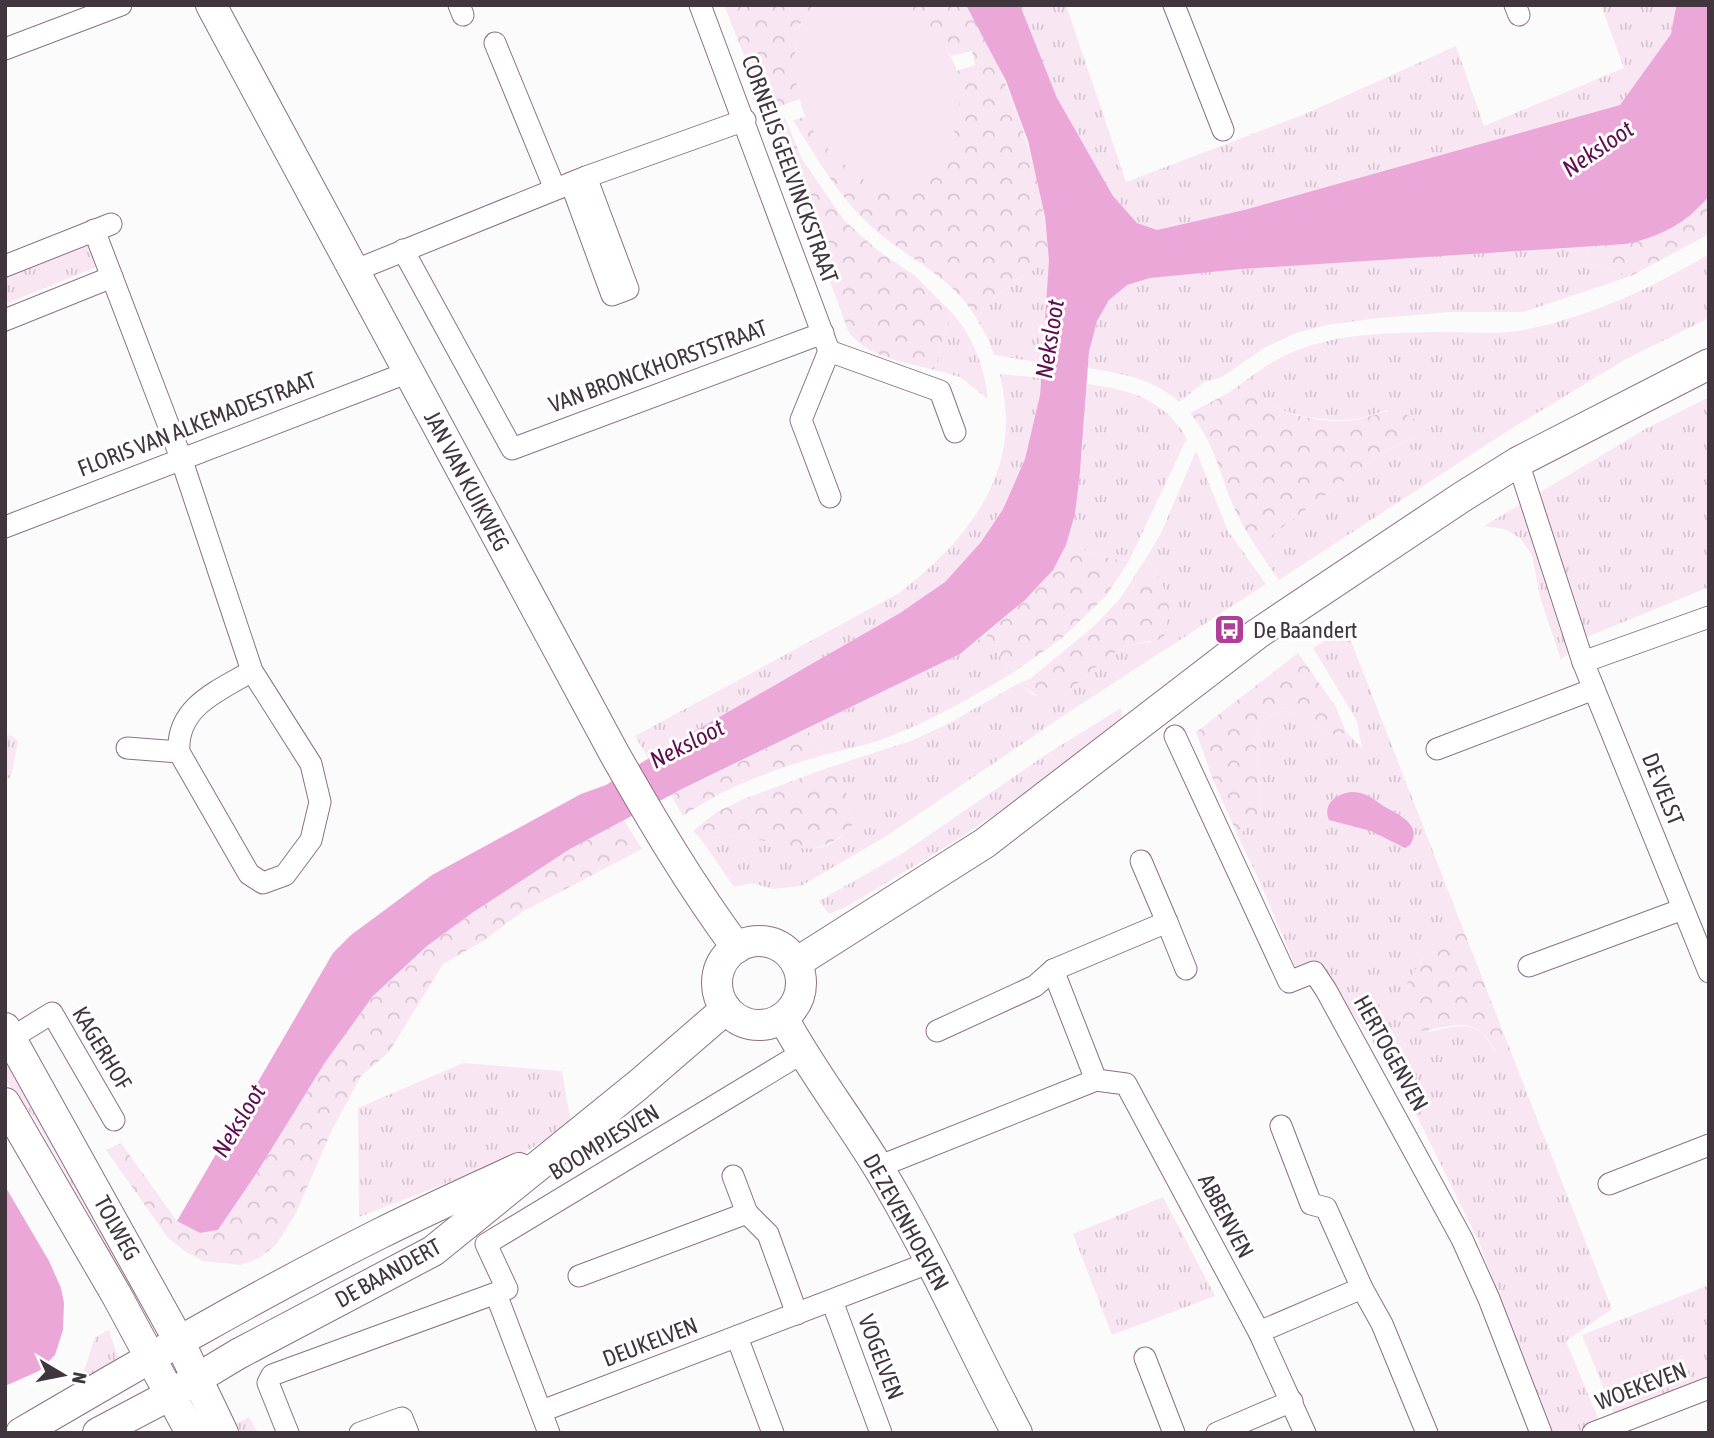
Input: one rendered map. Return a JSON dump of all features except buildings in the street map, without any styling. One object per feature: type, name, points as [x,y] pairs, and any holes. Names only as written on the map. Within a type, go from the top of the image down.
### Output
[{"type":"main road","name":"JAN VAN KUIKWEG","points":[[211,5],[620,764],[712,915],[737,948]]},
{"type":"main road","points":[[796,963],[985,843],[1257,634],[1518,462],[1709,364]]},
{"type":"main road","points":[[749,943],[776,945],[787,952],[796,963],[801,977],[800,992],[794,1006],[783,1018],[772,1023],[759,1025],[735,1018],[719,996],[720,969],[727,957],[737,948],[749,943]]},
{"type":"main road","name":"DE BAANDERT","points":[[98,1433],[433,1251],[726,1009]]},
{"type":"main road","name":"DE ZEVENHOEVEN","points":[[783,1018],[802,1053],[878,1167],[931,1262],[1017,1433]]},
{"type":"main road","name":"TOLWEG","points":[[7,1036],[179,1341],[223,1433]]},
{"type":"main road","name":"TOLWEG","points":[[5,1103],[110,1284],[191,1433]]},
{"type":"main road","name":"DE BAANDERT","points":[[21,1433],[150,1357],[380,1234],[563,1146]]},
{"type":"street","points":[[5,49],[121,5]]},
{"type":"street","name":"CORNELIS GEELVINCKSTRAAT","points":[[700,5],[826,342]]},
{"type":"street","points":[[1174,5],[1223,130]]},
{"type":"street","points":[[495,43],[571,183]]},
{"type":"street","points":[[355,270],[571,183],[745,120]]},
{"type":"street","points":[[5,266],[103,227],[112,277],[181,458],[252,671],[311,764],[320,802],[311,840],[285,875],[264,883],[249,874],[179,752],[178,736],[197,705],[252,671]]},
{"type":"street","name":"VAN BRONCKHORSTSTRAAT","points":[[403,250],[512,449],[826,342]]},
{"type":"street","points":[[5,320],[112,277]]},
{"type":"street","points":[[830,497],[801,420],[826,342],[940,391],[955,432]]},
{"type":"street","name":"FLORIS VAN ALKEMADESTRAAT","points":[[5,527],[409,372]]},
{"type":"street","name":"DE VELST","points":[[1518,462],[1583,662],[1709,972]]},
{"type":"street","points":[[1583,662],[1709,617]]},
{"type":"street","points":[[1437,749],[1594,689]]},
{"type":"street","name":"HERTOGENVEN","points":[[1175,736],[1289,982],[1314,972],[1456,1227],[1489,1300],[1541,1433]]},
{"type":"street","points":[[127,748],[179,752]]},
{"type":"street","points":[[1141,861],[1186,969]]},
{"type":"street","points":[[1529,966],[1683,909]]},
{"type":"street","points":[[937,1031],[1035,986],[1053,970],[1167,922]]},
{"type":"street","points":[[878,1167],[1096,1080],[1053,970]]},
{"type":"street","name":"KAGERHOF","points":[[7,1036],[52,1013],[114,1120]]},
{"type":"street","name":"BOOMPJESVEN","points":[[542,1411],[496,1294],[507,1289],[486,1244],[802,1053]]},
{"type":"street","name":"ABBENVEN","points":[[1096,1080],[1126,1083],[1259,1332],[1305,1433]]},
{"type":"street","points":[[1281,1126],[1311,1205],[1326,1208],[1362,1288],[1382,1324],[1427,1433]]},
{"type":"street","points":[[1609,1184],[1709,1145]]},
{"type":"street","points":[[733,1176],[747,1213],[768,1234],[797,1314]]},
{"type":"street","points":[[579,1276],[747,1213]]},
{"type":"street","name":"DEUKELVEN","points":[[542,1411],[931,1262]]},
{"type":"street","points":[[1259,1332],[1362,1288]]},
{"type":"street","points":[[288,1433],[268,1382],[272,1375],[496,1294]]},
{"type":"street","name":"VOGELVEN","points":[[832,1301],[881,1433]]},
{"type":"street","points":[[737,1337],[773,1433]]},
{"type":"street","points":[[1145,1358],[1174,1433]]},
{"type":"street","name":"WOEKEVEN","points":[[1592,1433],[1709,1388]]},
{"type":"street","points":[[1217,1433],[1292,1401]]},
{"type":"street","points":[[542,1411],[549,1433]]},
{"type":"street","points":[[360,1433],[402,1418],[408,1433]]},
{"type":"green space","points":[[724,5],[815,5],[800,24],[795,50],[800,99],[766,111]]},
{"type":"green space","points":[[815,5],[908,5],[935,34],[953,60],[960,95],[951,142],[934,166],[909,185],[891,190],[878,188],[866,181],[834,154],[808,123],[797,83],[795,59],[801,23]]},
{"type":"green space","points":[[908,5],[966,5],[998,66],[1032,160],[1050,260],[1000,293],[983,309],[977,319],[967,304],[942,279],[887,239],[861,216],[829,177],[793,120],[805,117],[829,150],[950,143],[959,99],[957,71],[975,65],[972,51],[951,56]]},
{"type":"green space","points":[[1020,5],[1066,5],[1126,182],[1305,114],[1456,46],[1484,126],[1624,68],[1601,5],[1691,5],[1676,7],[1671,34],[1620,105],[1244,210],[1157,230],[1137,223],[1113,196],[1057,99]]},
{"type":"green space","points":[[785,118],[802,159],[844,220],[877,250],[914,275],[952,313],[934,370],[878,354],[849,333],[771,123]]},
{"type":"green space","points":[[1709,196],[1709,234],[1631,276],[1590,264],[1587,247],[1626,244],[1698,209]]},
{"type":"green space","points":[[90,241],[99,266],[5,304],[5,277]]},
{"type":"green space","points":[[1587,247],[1590,264],[1631,276],[1523,312],[1449,312],[1371,319],[1327,325],[1296,333],[1264,348],[1222,377],[1203,383],[1179,402],[1148,382],[1088,368],[1094,333],[1109,299],[1127,284],[1148,277]]},
{"type":"green space","points":[[1709,254],[1709,318],[1628,358],[1506,432],[1279,580],[1256,547],[1380,454],[1413,437],[1387,410],[1363,418],[1318,419],[1268,404],[1242,383],[1282,357],[1341,338],[1403,333],[1507,332],[1552,323],[1622,299]]},
{"type":"green space","points":[[1050,260],[1042,363],[994,355],[977,319],[983,309],[1000,293]]},
{"type":"green space","points":[[952,313],[977,353],[988,399],[960,377],[934,370]]},
{"type":"green space","points":[[1000,374],[1041,378],[1040,395],[1025,459],[1003,508],[981,542],[945,582],[900,613],[648,758],[635,736],[899,593],[956,540],[986,498],[1003,449],[1006,417]]},
{"type":"green space","points":[[1242,383],[1268,404],[1292,414],[1317,420],[1343,421],[1393,411],[1417,421],[1418,428],[1413,437],[1380,454],[1256,547],[1241,522],[1213,451],[1190,413]]},
{"type":"green space","points":[[1087,384],[1118,389],[1144,398],[1167,414],[1187,438],[1129,561],[1089,552],[1068,537],[1079,480]]},
{"type":"green space","points":[[1709,397],[1709,587],[1582,639],[1561,660],[1540,597],[1532,555],[1520,538],[1504,529],[1484,526],[1647,428]]},
{"type":"green space","points":[[1196,451],[1228,531],[1266,584],[1069,712],[888,835],[801,886],[772,889],[753,883],[734,887],[700,838],[739,836],[806,848],[822,847],[835,842],[846,830],[854,811],[830,767],[911,741],[950,723],[1019,683],[1033,695],[1063,696],[1109,656],[1128,645],[1151,642],[1163,585],[1147,557],[1161,533]]},
{"type":"green space","points":[[1068,537],[1089,552],[1129,561],[1106,596],[1061,639],[1011,674],[986,634],[1025,600],[1066,545]]},
{"type":"green space","points":[[1147,557],[1163,585],[1169,607],[1166,633],[1161,639],[1128,645],[1109,656],[1063,696],[1039,696],[1019,683],[1030,679],[1094,626],[1119,600]]},
{"type":"green space","points":[[1346,628],[1458,916],[1419,964],[1429,1032],[1467,1026],[1478,1030],[1506,1065],[1520,1075],[1612,1309],[1566,1341],[1600,1423],[1575,1433],[1547,1433],[1479,1242],[1412,1106],[1388,1064],[1330,981],[1303,985],[1238,836],[1258,816],[1261,804],[1255,737],[1261,725],[1271,716],[1286,711],[1294,713],[1330,734],[1346,732],[1362,748],[1357,721],[1313,648]]},
{"type":"green space","points":[[986,634],[1011,674],[911,728],[887,738],[823,755],[807,729],[960,654]]},
{"type":"green space","points":[[1298,653],[1336,707],[1346,732],[1330,734],[1286,711],[1279,712],[1265,721],[1255,737],[1261,804],[1258,816],[1238,836],[1196,732]]},
{"type":"green space","points":[[1121,708],[1123,721],[1044,781],[957,840],[846,907],[829,914],[819,901],[903,853],[1047,754]]},
{"type":"green space","points":[[807,729],[823,755],[751,780],[716,796],[683,816],[671,795]]},
{"type":"green space","points":[[5,735],[18,741],[11,777],[5,780]]},
{"type":"green space","points":[[830,767],[850,799],[855,814],[849,829],[831,843],[818,847],[793,847],[739,836],[700,838],[693,831],[717,812],[741,800]]},
{"type":"green space","points":[[624,820],[642,849],[522,912],[483,941],[443,964],[389,1052],[361,1076],[332,1130],[296,1213],[276,1245],[259,1258],[241,1265],[203,1261],[168,1238],[106,1150],[121,1143],[177,1221],[200,1233],[218,1230],[324,1064],[373,996],[427,946],[472,913],[570,849]]},
{"type":"green space","points":[[1458,916],[1520,1075],[1506,1066],[1487,1037],[1476,1029],[1455,1025],[1414,1031],[1400,1016],[1398,1009],[1405,987],[1422,960]]},
{"type":"green space","points":[[5,1052],[142,1292],[135,1297],[36,1121],[5,1079]]},
{"type":"green space","points":[[463,1063],[562,1071],[571,1123],[524,1153],[359,1217],[358,1108]]},
{"type":"green space","points":[[1163,1197],[1215,1296],[1112,1335],[1073,1234]]},
{"type":"green space","points":[[1709,1285],[1709,1378],[1614,1414],[1582,1335]]},
{"type":"green space","points":[[109,1330],[118,1357],[102,1373],[80,1384],[95,1337]]},
{"type":"green space","points":[[249,1417],[258,1433],[240,1433],[236,1424]]},
{"type":"water","name":"Neksloot","points":[[966,5],[1020,5],[1057,98],[1113,196],[1137,223],[1157,230],[1244,210],[1620,105],[1671,34],[1676,7],[1709,5],[1709,196],[1692,214],[1672,227],[1626,244],[1242,269],[1150,278],[1127,285],[1109,300],[1097,321],[1089,352],[1075,514],[1066,545],[1053,570],[1025,600],[960,654],[682,789],[570,849],[472,913],[427,946],[373,996],[324,1064],[218,1230],[200,1233],[177,1221],[333,953],[351,935],[432,875],[581,794],[606,785],[900,613],[945,582],[981,542],[1003,509],[1025,459],[1040,395],[1049,260],[1045,217],[1028,141],[1006,81]]},
{"type":"water","points":[[1351,792],[1368,796],[1406,820],[1414,831],[1410,845],[1405,848],[1371,831],[1329,820],[1327,814],[1332,800]]},
{"type":"water","points":[[5,1186],[49,1261],[61,1288],[64,1303],[63,1330],[55,1355],[39,1371],[5,1386]]},
{"type":"place","name":"De Baandert","points":[[1230,630]]}]
